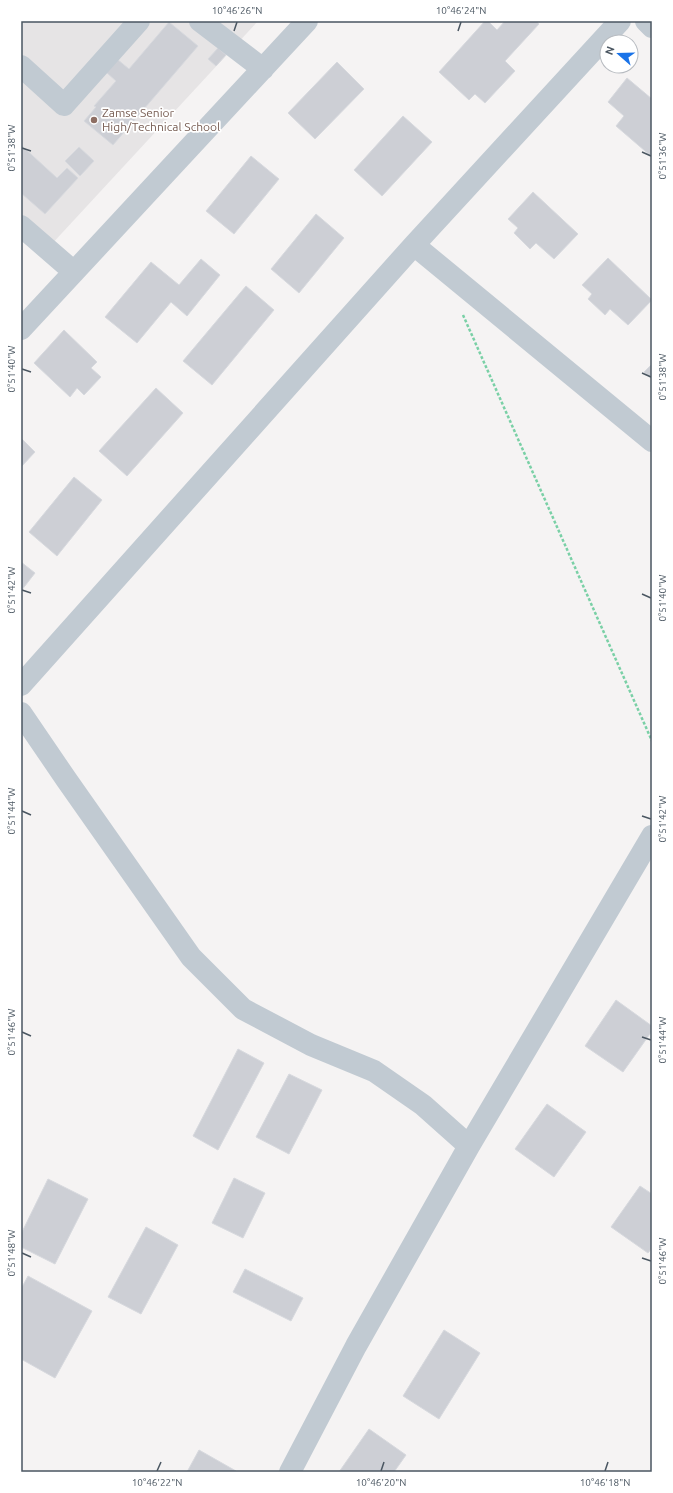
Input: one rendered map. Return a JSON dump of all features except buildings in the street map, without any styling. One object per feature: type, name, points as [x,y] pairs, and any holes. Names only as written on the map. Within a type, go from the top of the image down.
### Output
[{"type":"street","points":[[21,66],[64,105],[139,21]]},
{"type":"street","points":[[200,21],[262,69]]},
{"type":"street","points":[[21,329],[307,21]]},
{"type":"street","points":[[21,685],[414,245],[620,21]]},
{"type":"street","points":[[646,21],[652,27]]},
{"type":"street","points":[[21,226],[74,272]]},
{"type":"street","points":[[414,245],[652,441]]},
{"type":"street","points":[[21,713],[191,957],[243,1009],[312,1045],[374,1071],[423,1105],[469,1146]]},
{"type":"street","points":[[290,1472],[356,1346],[469,1146],[652,836]]},
{"type":"path","points":[[461,312],[652,741]]},
{"type":"shaded area","name":"Zamse Senior High/Technical School","points":[[21,21],[258,21],[50,246],[21,220]]},
{"type":"place","name":"Zamse Senior High/Technical School","points":[[94,120]]}]
